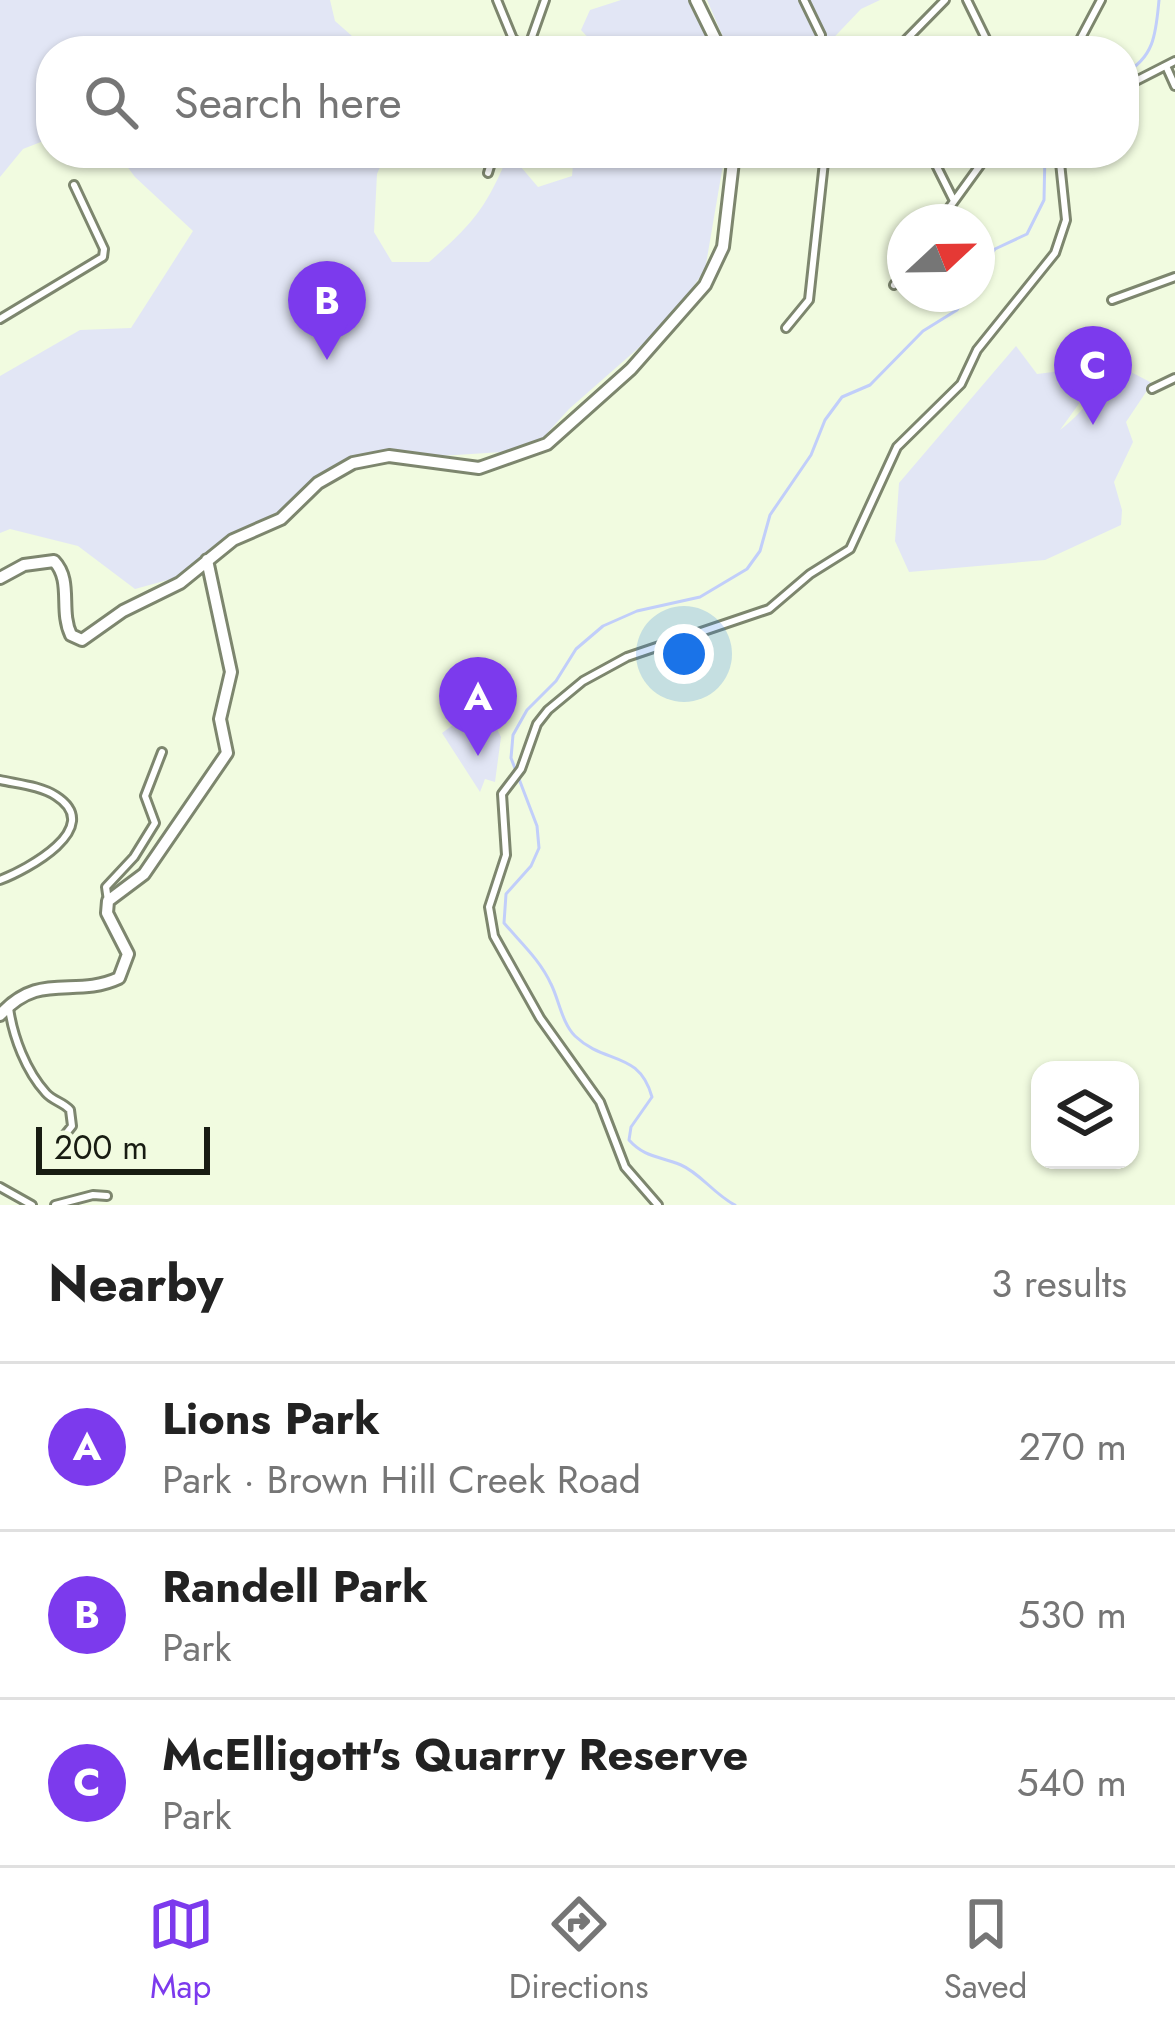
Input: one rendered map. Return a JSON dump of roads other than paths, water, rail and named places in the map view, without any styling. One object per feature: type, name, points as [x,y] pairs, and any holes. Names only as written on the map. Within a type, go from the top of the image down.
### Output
[{"type":"main road","points":[[696,0],[714,36]]},
{"type":"main road","points":[[0,578],[42,560],[59,565],[65,578],[65,623],[71,635],[82,640],[123,611],[180,584],[233,540],[281,519],[318,483],[352,464],[389,456],[479,468],[520,456],[559,434],[660,340],[713,272],[723,248],[732,168]]},
{"type":"main road","points":[[4,1010],[26,993],[49,985],[96,985],[119,978],[128,954],[107,913],[108,901],[144,874],[227,753],[220,719],[231,672],[207,560]]},
{"type":"street","points":[[497,0],[512,36]]},
{"type":"street","points":[[532,36],[544,0]]},
{"type":"street","points":[[805,0],[820,35]]},
{"type":"street","points":[[910,36],[945,0]]},
{"type":"street","points":[[967,0],[985,36]]},
{"type":"street","points":[[1082,36],[1101,0]]},
{"type":"street","points":[[1139,80],[1175,61]]},
{"type":"street","points":[[1166,66],[1175,86]]},
{"type":"street","points":[[488,173],[490,168]]},
{"type":"street","points":[[786,328],[809,300],[823,168]]},
{"type":"street","points":[[938,168],[954,201]]},
{"type":"street","points":[[952,204],[978,168]]},
{"type":"street","points":[[658,1205],[626,1167],[596,1095],[540,1018],[490,926],[491,898],[506,855],[500,808],[509,781],[521,769],[537,724],[583,681],[627,657],[770,609],[809,574],[850,549],[881,474],[901,441],[961,384],[977,350],[1055,253],[1066,220],[1060,168]]},
{"type":"street","points":[[0,319],[103,257],[104,249],[74,185]]},
{"type":"street","points":[[1112,300],[1175,277]]},
{"type":"street","points":[[1152,388],[1175,378]]},
{"type":"street","points":[[108,901],[106,887],[134,857],[155,823],[145,796],[162,752]]},
{"type":"street","points":[[0,779],[54,794],[72,820],[62,842],[26,869],[0,880]]},
{"type":"street","points":[[4,1010],[37,1080],[48,1096],[70,1110],[72,1126],[64,1136]]},
{"type":"street","points":[[0,1187],[32,1205]]},
{"type":"street","points":[[55,1205],[107,1196]]},
{"type":"waterway","points":[[1139,63],[1155,33],[1159,0]]},
{"type":"waterway","points":[[995,249],[1027,234],[1044,200],[1045,168]]},
{"type":"waterway","points":[[735,1205],[688,1169],[647,1153],[629,1140],[631,1127],[652,1097],[646,1082],[630,1065],[575,1036],[541,967],[504,923],[506,894],[531,866],[539,848],[537,826],[511,758],[513,735],[576,649],[603,626],[637,611],[700,597],[747,569],[760,551],[770,515],[811,455],[825,420],[842,397],[870,385],[923,331],[954,312]]},
{"type":"place","name":"Randell Park","points":[[327,360]]},
{"type":"place","name":"McElligott's Quarry Reserve","points":[[1093,425]]},
{"type":"place","name":"Lions Park","points":[[478,756]]}]
